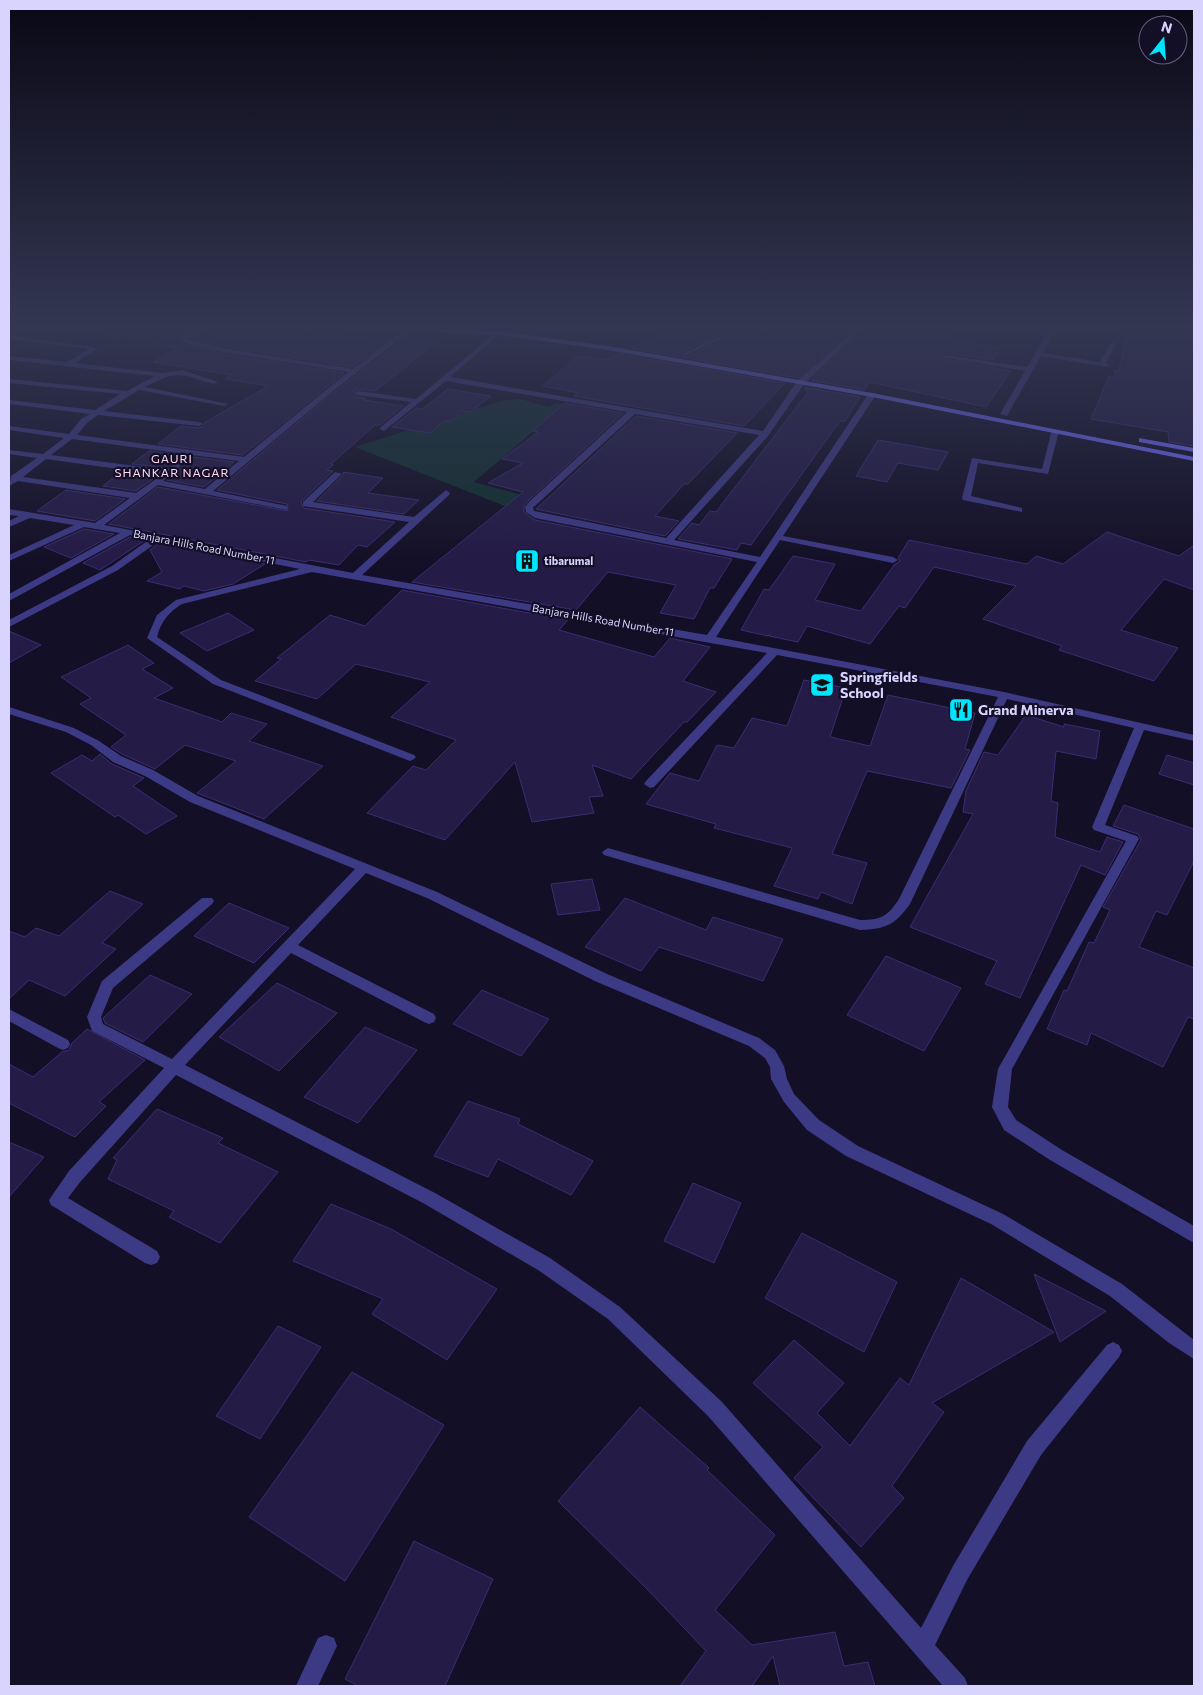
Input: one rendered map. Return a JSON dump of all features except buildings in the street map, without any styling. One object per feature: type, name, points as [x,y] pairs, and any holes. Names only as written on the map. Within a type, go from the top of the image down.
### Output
[{"type":"main road","points":[[928,406],[1194,459]]},
{"type":"main road","points":[[957,406],[1194,450]]},
{"type":"street","points":[[45,406],[199,424]]},
{"type":"street","points":[[9,484],[13,478],[46,456],[72,435],[84,421],[106,406]]},
{"type":"street","points":[[208,491],[244,459],[310,406]]},
{"type":"street","points":[[384,429],[411,406]]},
{"type":"street","points":[[611,406],[765,434]]},
{"type":"street","points":[[668,541],[765,434],[785,406]]},
{"type":"street","points":[[710,639],[865,406]]},
{"type":"street","points":[[1004,414],[1009,406]]},
{"type":"street","points":[[634,410],[533,503],[529,508],[530,512],[535,515],[761,560]]},
{"type":"street","points":[[9,428],[244,459]]},
{"type":"street","points":[[1019,510],[966,498],[975,460],[1045,472],[1055,431]]},
{"type":"street","points":[[97,526],[169,473],[192,451]]},
{"type":"street","points":[[9,452],[169,473]]},
{"type":"street","points":[[338,474],[306,504],[415,520]]},
{"type":"street","points":[[13,478],[136,496]]},
{"type":"street","points":[[155,482],[208,491],[254,504],[284,508]]},
{"type":"street","points":[[355,576],[446,493]]},
{"type":"street","name":"Banjara Hills Road Number 11","points":[[9,512],[97,526],[313,569],[710,639],[1004,695],[1194,738]]},
{"type":"street","points":[[9,524],[29,515]]},
{"type":"street","points":[[9,558],[83,524]]},
{"type":"street","points":[[9,598],[129,532]]},
{"type":"street","points":[[777,537],[893,560]]},
{"type":"street","points":[[9,624],[115,568],[158,538]]},
{"type":"street","points":[[313,569],[179,602],[166,609],[155,623],[152,638],[217,682],[410,757]]},
{"type":"street","points":[[650,784],[774,652]]},
{"type":"street","points":[[608,852],[860,926],[882,925],[895,916],[906,901],[1004,695]]},
{"type":"street","points":[[9,710],[70,730],[117,759],[149,773],[194,799],[432,895],[611,982],[754,1042],[770,1054],[777,1066],[780,1079],[789,1098],[813,1125],[852,1151],[1006,1224],[1116,1290],[1174,1338],[1194,1350]]},
{"type":"street","points":[[1140,727],[1098,827],[1132,840],[1005,1069],[1000,1107],[1010,1125],[1056,1155],[1194,1236]]},
{"type":"street","points":[[151,1257],[57,1200],[75,1176],[173,1068],[364,867]]},
{"type":"street","points":[[207,901],[107,985],[94,1017],[97,1027],[173,1068],[429,1198],[544,1264],[614,1313],[715,1409],[958,1686]]},
{"type":"street","points":[[289,946],[429,1018]]},
{"type":"street","points":[[9,1014],[63,1044]]},
{"type":"street","points":[[923,1647],[960,1573],[1034,1448],[1113,1351]]},
{"type":"street","points":[[307,1686],[326,1646]]},
{"type":"green space","points":[[485,406],[563,406],[474,482],[529,497],[515,510],[355,447]]},
{"type":"place","name":"tibarumal","points":[[527,561]]},
{"type":"place","name":"Springfields School","points":[[822,685]]},
{"type":"place","name":"Grand Minerva","points":[[961,710]]},
{"type":"district","name":"GAURI SHANKAR NAGAR","points":[[172,466]]}]
